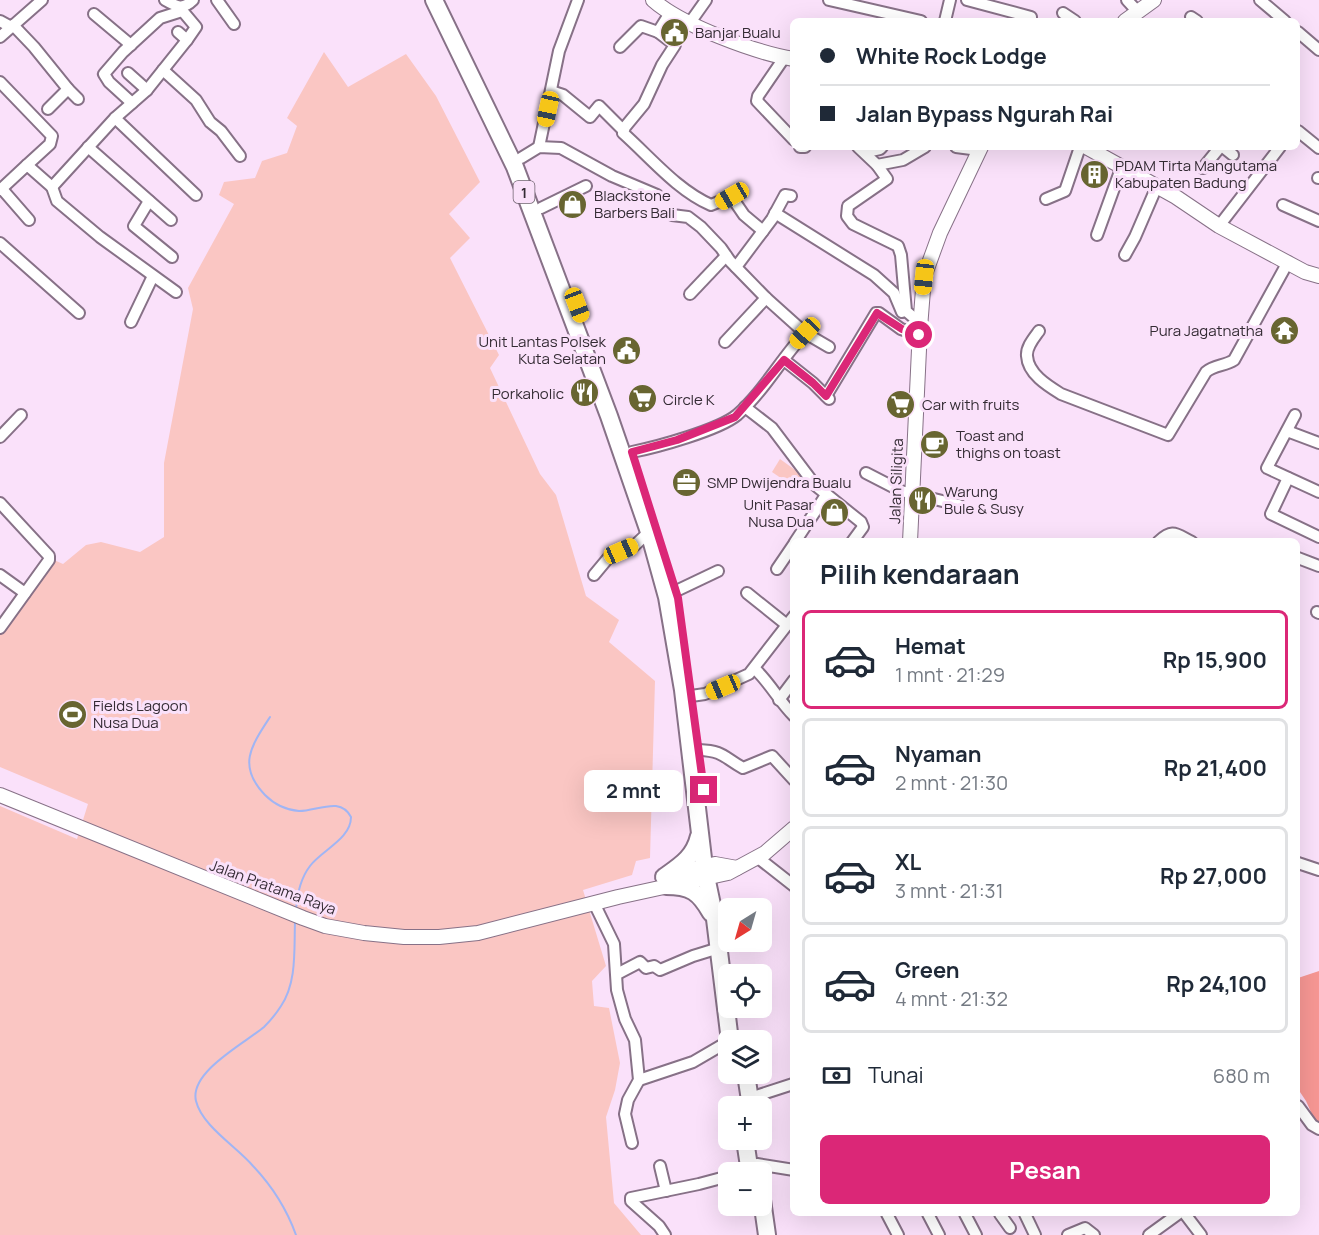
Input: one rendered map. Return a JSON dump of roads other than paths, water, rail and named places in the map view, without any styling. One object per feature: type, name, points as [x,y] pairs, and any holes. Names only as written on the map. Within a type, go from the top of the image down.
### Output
[{"type":"highway","name":"1","points":[[434,0],[521,158],[632,452],[676,591],[699,750],[718,948]]},
{"type":"highway","name":"1","points":[[446,0],[515,167],[606,408],[649,532],[668,597],[683,690],[700,833],[710,871],[728,964]]},
{"type":"highway","points":[[700,833],[694,852],[665,881],[693,891],[703,898],[715,919]]},
{"type":"highway","name":"1","points":[[719,952],[729,1030]]},
{"type":"highway","points":[[755,1216],[758,1235]]},
{"type":"highway","points":[[764,1216],[767,1235]]},
{"type":"main road","points":[[653,0],[689,24],[789,59]]},
{"type":"main road","points":[[1132,18],[1154,0]]},
{"type":"main road","name":"Jalan Siligita","points":[[911,538],[920,329],[927,266],[953,203],[980,150]]},
{"type":"main road","points":[[1092,150],[1122,165],[1219,226],[1305,272],[1319,276]]},
{"type":"main road","name":"Jalan Pratama Raya","points":[[0,795],[276,909],[325,926],[364,933],[404,937],[438,937],[478,933],[618,897],[665,881],[710,871]]},
{"type":"main road","points":[[710,871],[737,868],[758,857],[790,831]]},
{"type":"street","points":[[0,37],[42,0]]},
{"type":"street","points":[[52,187],[115,118],[147,90],[196,27],[181,9],[165,0]]},
{"type":"street","points":[[132,103],[104,75],[130,45],[159,18],[185,7],[193,0]]},
{"type":"street","points":[[217,0],[234,24]]},
{"type":"street","points":[[540,147],[565,30],[578,0]]},
{"type":"street","points":[[689,24],[706,0]]},
{"type":"street","points":[[826,0],[858,3],[910,18]]},
{"type":"street","points":[[946,18],[950,0]]},
{"type":"street","points":[[967,0],[1031,17]]},
{"type":"street","points":[[1127,0],[1132,18]]},
{"type":"street","points":[[1260,0],[1281,18]]},
{"type":"street","points":[[657,32],[670,13]]},
{"type":"street","points":[[1063,13],[1070,18]]},
{"type":"street","points":[[94,14],[130,45]]},
{"type":"street","points":[[0,21],[12,26],[34,47],[78,99]]},
{"type":"street","points":[[620,47],[642,26],[657,32],[675,45],[658,73],[644,104],[623,130]]},
{"type":"street","points":[[178,32],[187,40]]},
{"type":"street","points":[[1300,34],[1319,50]]},
{"type":"street","points":[[789,59],[758,96],[757,101],[790,136]]},
{"type":"street","points":[[163,70],[196,100],[210,122],[221,131],[240,156]]},
{"type":"street","points":[[128,73],[147,90]]},
{"type":"street","points":[[0,82],[52,136],[51,142],[1,190],[29,220]]},
{"type":"street","points":[[48,109],[68,89]]},
{"type":"street","points":[[551,91],[563,95],[590,117],[598,106],[623,130],[623,133],[692,195],[711,205],[736,195],[744,215],[763,231]]},
{"type":"street","points":[[0,101],[10,93]]},
{"type":"street","points":[[115,118],[196,195]]},
{"type":"street","points":[[1300,133],[1319,148]]},
{"type":"street","points":[[88,147],[171,220]]},
{"type":"street","points":[[521,158],[540,147],[556,147],[612,176],[657,195]]},
{"type":"street","points":[[861,150],[877,165],[887,179],[848,206],[847,216],[853,224],[898,246],[901,255],[906,311],[920,329]]},
{"type":"street","points":[[877,165],[903,160],[920,150]]},
{"type":"street","points":[[1046,199],[1065,191],[1079,150]]},
{"type":"street","points":[[1203,168],[1219,150]]},
{"type":"street","points":[[1226,150],[1233,155]]},
{"type":"street","points":[[1219,226],[1278,150]]},
{"type":"street","points":[[27,165],[52,187],[57,201],[100,237],[176,292]]},
{"type":"street","points":[[1096,234],[1122,165]]},
{"type":"street","points":[[541,208],[586,186]]},
{"type":"street","points":[[1125,255],[1136,237],[1157,186]]},
{"type":"street","points":[[736,267],[763,231],[785,195],[791,196]]},
{"type":"street","points":[[149,201],[134,225],[172,257]]},
{"type":"street","points":[[1283,205],[1319,221]]},
{"type":"street","points":[[775,213],[874,275],[894,294],[906,318],[920,329]]},
{"type":"street","points":[[672,215],[688,217],[701,227],[766,298],[805,333],[830,347]]},
{"type":"street","points":[[0,243],[79,314]]},
{"type":"street","points":[[690,294],[726,256]]},
{"type":"street","points":[[1039,331],[1029,346],[1027,357],[1034,372],[1046,385],[1061,394],[1167,435],[1206,372],[1234,360],[1288,262]]},
{"type":"street","points":[[131,322],[153,276]]},
{"type":"street","points":[[725,342],[766,298]]},
{"type":"street","points":[[784,360],[828,398],[876,313],[902,329],[920,329]]},
{"type":"street","points":[[632,452],[696,434],[735,417],[805,333]]},
{"type":"street","points":[[745,407],[772,428],[814,485],[862,524],[863,527],[855,538]]},
{"type":"street","points":[[0,437],[21,415]]},
{"type":"street","points":[[1295,415],[1267,468],[1319,492]]},
{"type":"street","points":[[1287,431],[1319,443]]},
{"type":"street","points":[[866,473],[901,491],[959,505]]},
{"type":"street","points":[[1288,478],[1271,514],[1319,537]]},
{"type":"street","points":[[797,538],[826,495]]},
{"type":"street","points":[[0,503],[49,556],[49,560],[1,625]]},
{"type":"street","points":[[594,575],[609,557],[634,546],[649,532]]},
{"type":"street","points":[[1162,538],[1171,532],[1184,538]]},
{"type":"street","points":[[777,569],[790,549]]},
{"type":"street","points":[[1300,559],[1319,566]]},
{"type":"street","points":[[676,591],[718,572]]},
{"type":"street","points":[[0,575],[24,594]]},
{"type":"street","points":[[691,696],[701,696],[742,679],[755,669],[790,621],[747,593]]},
{"type":"street","points":[[755,669],[790,712]]},
{"type":"street","points":[[779,700],[790,685]]},
{"type":"street","points":[[699,750],[724,754],[743,768],[772,756],[790,776]]},
{"type":"street","points":[[758,857],[790,883]]},
{"type":"street","points":[[1300,864],[1319,870]]},
{"type":"street","points":[[584,906],[614,944],[617,990],[625,1019],[635,1040],[639,1080],[625,1107],[632,1143]]},
{"type":"street","points":[[617,974],[640,962],[646,968],[654,966],[660,970],[718,948]]},
{"type":"street","points":[[639,1080],[693,1062],[718,1048]]},
{"type":"street","points":[[765,1096],[790,1085]]},
{"type":"street","points":[[1300,1110],[1312,1125],[1319,1129]]},
{"type":"street","points":[[660,1166],[666,1191]]},
{"type":"street","points":[[772,1170],[790,1170]]},
{"type":"street","points":[[665,1235],[630,1199],[718,1179]]},
{"type":"street","points":[[888,1216],[898,1235]]},
{"type":"street","points":[[929,1216],[939,1235]]},
{"type":"street","points":[[966,1216],[972,1234]]},
{"type":"street","points":[[1001,1216],[1010,1228]]},
{"type":"street","points":[[1026,1216],[1035,1235]]},
{"type":"street","points":[[1154,1234],[1176,1216]]},
{"type":"street","points":[[1187,1216],[1201,1235]]},
{"type":"street","points":[[1068,1235],[1081,1228],[1085,1228],[1094,1235]]},
{"type":"waterway","points":[[270,717],[257,737],[250,756],[251,775],[256,785],[276,804],[285,808],[299,811],[336,806],[341,807],[351,817],[346,832],[315,860],[304,876],[296,910]]},
{"type":"waterway","points":[[295,922],[292,976],[286,997],[264,1027],[209,1069],[196,1090],[196,1101],[212,1128],[266,1181],[278,1198],[296,1235]]},
{"type":"place","name":"Banjar Bualu","points":[[674,32]]},
{"type":"place","name":"PDAM Tirta Mangutama Kabupaten Badung","points":[[1094,174]]},
{"type":"place","name":"Blackstone Barbers Bali","points":[[573,204]]},
{"type":"place","name":"Pura Jagatnatha","points":[[1284,330]]},
{"type":"place","name":"Unit Lantas Polsek Kuta Selatan","points":[[627,350]]},
{"type":"place","name":"Porkaholic","points":[[585,393]]},
{"type":"place","name":"Circle K","points":[[642,399]]},
{"type":"place","name":"Car with fruits","points":[[901,404]]},
{"type":"place","name":"Toast and thighs on toast","points":[[935,444]]},
{"type":"place","name":"SMP Dwijendra Bualu","points":[[686,482]]},
{"type":"place","name":"Warung Bule & Susy","points":[[923,500]]},
{"type":"place","name":"Unit Pasar Nusa Dua","points":[[835,513]]},
{"type":"place","name":"Fields Lagoon Nusa Dua","points":[[72,714]]}]
